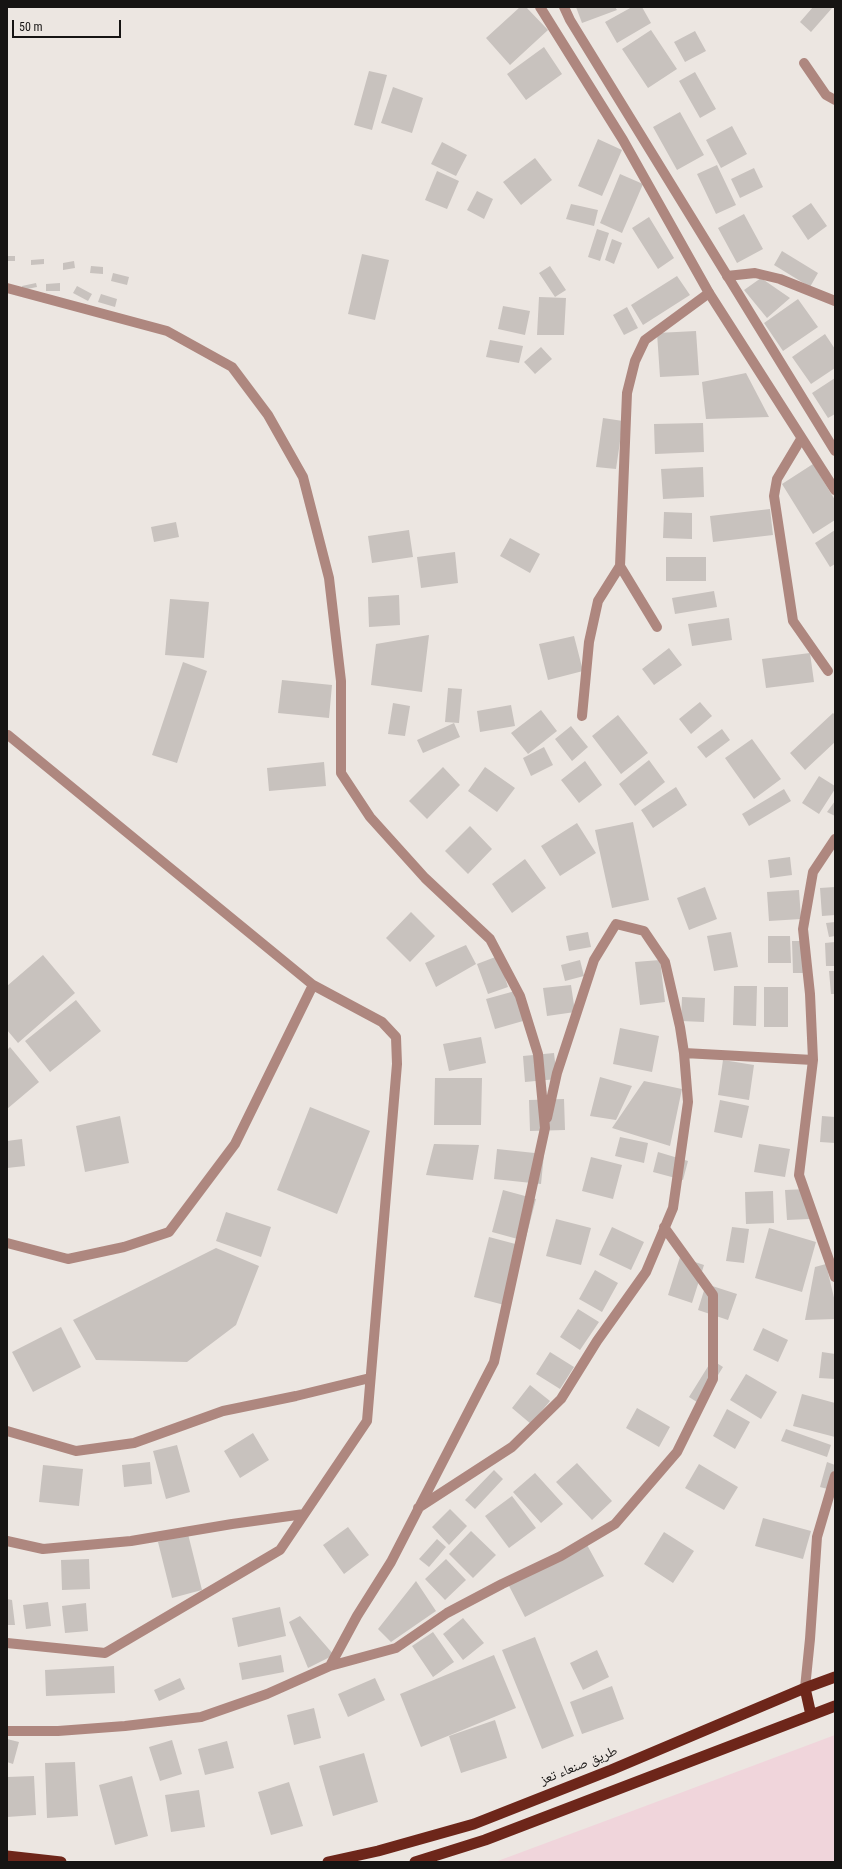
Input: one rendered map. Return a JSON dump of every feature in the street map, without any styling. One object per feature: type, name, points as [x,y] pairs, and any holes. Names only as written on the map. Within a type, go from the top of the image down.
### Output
[{"type":"highway","name":"طريق صنعاء تعز","points":[[328,1862],[378,1851],[474,1824],[611,1770],[805,1688],[835,1677]]},
{"type":"highway","points":[[805,1688],[810,1715]]},
{"type":"highway","points":[[414,1862],[485,1840],[835,1706]]},
{"type":"highway","points":[[7,1856],[61,1862]]},
{"type":"street","points":[[540,7],[623,140],[709,293],[835,490]]},
{"type":"street","points":[[564,7],[570,20],[835,451]]},
{"type":"street","points":[[804,63],[826,95],[835,100]]},
{"type":"street","points":[[727,276],[755,273],[780,279],[835,301]]},
{"type":"street","points":[[7,288],[167,331],[232,367],[268,415],[303,477],[329,578],[341,681],[341,773],[370,818],[425,878],[490,939],[520,996],[538,1054],[545,1128]]},
{"type":"street","points":[[582,716],[589,642],[598,601],[620,566],[627,393],[635,361],[645,340],[709,293]]},
{"type":"street","points":[[801,439],[776,479],[774,496],[793,622],[828,671]]},
{"type":"street","points":[[620,566],[657,627]]},
{"type":"street","points":[[7,1643],[105,1653],[280,1550],[366,1421],[397,1064],[396,1037],[382,1022],[313,985],[8,735]]},
{"type":"street","points":[[835,839],[813,872],[803,929],[810,994],[813,1060],[799,1175],[835,1277]]},
{"type":"street","points":[[330,1666],[357,1616],[391,1562],[417,1509],[494,1362],[557,1073],[594,960],[616,924],[644,932],[665,962],[684,1053],[688,1102],[673,1208],[646,1272],[597,1341],[561,1399],[512,1446],[417,1509]]},
{"type":"street","points":[[7,1243],[68,1260],[124,1247],[169,1232],[236,1144],[313,985]]},
{"type":"street","points":[[684,1053],[813,1060]]},
{"type":"street","points":[[7,1731],[58,1731],[125,1726],[201,1717],[267,1694],[330,1666],[396,1648],[447,1613],[502,1584],[561,1556],[615,1524],[677,1452],[713,1379],[714,1295],[664,1227]]},
{"type":"street","points":[[7,1431],[76,1451],[134,1443],[223,1411],[296,1396],[370,1378]]},
{"type":"street","points":[[805,1688],[817,1537],[835,1476]]},
{"type":"street","points":[[7,1541],[43,1549],[131,1541],[232,1524],[304,1514]]},
{"type":"shaded area","points":[[835,1735],[835,1862],[495,1862],[616,1817]]},
{"type":"building","points":[[520,7],[526,7],[548,30],[510,65],[486,38]]},
{"type":"building","points":[[576,7],[615,7],[617,10],[582,23]]},
{"type":"building","points":[[632,7],[642,7],[651,23],[617,43],[605,22]]},
{"type":"building","points":[[813,7],[833,7],[811,32],[800,22]]},
{"type":"building","points":[[651,30],[677,69],[648,88],[622,49]]},
{"type":"building","points":[[695,31],[706,51],[685,62],[674,42]]},
{"type":"building","points":[[544,47],[562,74],[526,100],[507,74]]},
{"type":"building","points":[[369,71],[387,75],[372,130],[354,125]]},
{"type":"building","points":[[695,72],[716,109],[700,118],[679,81]]},
{"type":"building","points":[[393,87],[423,98],[412,133],[381,123]]},
{"type":"building","points":[[680,112],[704,155],[677,170],[653,127]]},
{"type":"building","points":[[732,126],[747,154],[721,168],[706,140]]},
{"type":"building","points":[[598,139],[622,150],[602,196],[578,186]]},
{"type":"building","points":[[442,142],[467,155],[456,176],[431,164]]},
{"type":"building","points":[[535,158],[552,180],[521,205],[503,182]]},
{"type":"building","points":[[717,165],[736,205],[716,214],[697,174]]},
{"type":"building","points":[[754,168],[763,187],[740,198],[731,179]]},
{"type":"building","points":[[437,171],[459,181],[447,209],[425,200]]},
{"type":"building","points":[[620,174],[643,184],[622,233],[600,223]]},
{"type":"building","points":[[477,191],[493,199],[484,219],[467,210]]},
{"type":"building","points":[[811,203],[827,226],[808,240],[792,216]]},
{"type":"building","points":[[571,204],[598,210],[594,226],[566,219]]},
{"type":"building","points":[[744,214],[763,249],[737,263],[718,228]]},
{"type":"building","points":[[649,217],[674,258],[658,269],[632,228]]},
{"type":"building","points":[[597,229],[609,233],[600,261],[588,257]]},
{"type":"building","points":[[612,239],[622,243],[614,264],[605,260]]},
{"type":"building","points":[[782,251],[818,273],[810,287],[774,265]]},
{"type":"building","points":[[362,254],[389,260],[375,320],[348,314]]},
{"type":"building","points":[[7,256],[15,256],[15,261],[7,261]]},
{"type":"building","points":[[44,259],[44,264],[31,265],[31,260]]},
{"type":"building","points":[[74,261],[75,268],[63,270],[63,263]]},
{"type":"building","points":[[91,266],[103,267],[103,274],[90,273]]},
{"type":"building","points":[[550,266],[566,290],[555,297],[539,273]]},
{"type":"building","points":[[113,273],[129,277],[127,285],[111,281]]},
{"type":"building","points":[[677,276],[690,295],[643,325],[631,305]]},
{"type":"building","points":[[761,278],[790,298],[767,318],[744,290]]},
{"type":"building","points":[[36,283],[37,287],[22,290],[22,286]]},
{"type":"building","points":[[60,283],[60,291],[46,291],[46,284]]},
{"type":"building","points":[[77,286],[92,294],[88,301],[73,293]]},
{"type":"building","points":[[101,294],[117,299],[115,307],[98,302]]},
{"type":"building","points":[[539,297],[566,298],[564,335],[537,335]]},
{"type":"building","points":[[798,299],[818,327],[783,351],[764,323]]},
{"type":"building","points":[[503,306],[530,311],[525,335],[498,329]]},
{"type":"building","points":[[627,307],[638,328],[624,335],[613,315]]},
{"type":"building","points":[[696,331],[699,375],[660,377],[657,333]]},
{"type":"building","points":[[825,334],[835,349],[835,368],[811,384],[792,357]]},
{"type":"building","points":[[490,340],[523,346],[519,363],[486,357]]},
{"type":"building","points":[[541,347],[552,359],[535,374],[524,362]]},
{"type":"building","points":[[746,373],[769,417],[706,419],[702,382]]},
{"type":"building","points":[[835,378],[835,414],[828,418],[812,393]]},
{"type":"building","points":[[603,418],[623,421],[616,469],[596,467]]},
{"type":"building","points":[[703,423],[704,452],[655,454],[654,424]]},
{"type":"building","points":[[813,464],[835,500],[835,520],[813,534],[782,484]]},
{"type":"building","points":[[703,467],[704,497],[663,499],[661,469]]},
{"type":"building","points":[[770,509],[773,535],[713,542],[710,516]]},
{"type":"building","points":[[664,512],[692,513],[692,539],[663,538]]},
{"type":"building","points":[[176,522],[179,537],[154,542],[151,527]]},
{"type":"building","points":[[409,530],[413,557],[372,563],[368,536]]},
{"type":"building","points":[[835,530],[835,564],[830,567],[815,543]]},
{"type":"building","points":[[510,538],[540,554],[530,573],[500,556]]},
{"type":"building","points":[[455,552],[458,583],[421,588],[417,557]]},
{"type":"building","points":[[666,557],[706,557],[706,581],[666,581]]},
{"type":"building","points":[[714,591],[717,607],[675,614],[672,598]]},
{"type":"building","points":[[399,595],[400,625],[369,627],[368,597]]},
{"type":"building","points":[[170,599],[209,602],[204,658],[165,655]]},
{"type":"building","points":[[729,618],[732,640],[692,646],[688,624]]},
{"type":"building","points":[[429,635],[422,692],[371,685],[376,644]]},
{"type":"building","points":[[574,636],[583,671],[548,680],[539,644]]},
{"type":"building","points":[[669,648],[682,665],[654,685],[642,669]]},
{"type":"building","points":[[810,653],[814,682],[766,688],[762,659]]},
{"type":"building","points":[[183,662],[207,671],[177,763],[152,755]]},
{"type":"building","points":[[282,680],[332,685],[329,718],[278,713]]},
{"type":"building","points":[[448,688],[462,689],[459,723],[445,722]]},
{"type":"building","points":[[700,702],[712,716],[691,734],[679,719]]},
{"type":"building","points":[[393,703],[410,706],[405,736],[388,734]]},
{"type":"building","points":[[511,705],[515,726],[480,732],[477,711]]},
{"type":"building","points":[[541,710],[557,731],[528,754],[511,733]]},
{"type":"building","points":[[833,713],[835,715],[835,742],[805,770],[790,753]]},
{"type":"building","points":[[618,715],[648,753],[621,774],[592,736]]},
{"type":"building","points":[[454,723],[460,737],[423,753],[417,740]]},
{"type":"building","points":[[571,726],[588,747],[572,761],[555,739]]},
{"type":"building","points":[[722,729],[730,740],[706,758],[697,747]]},
{"type":"building","points":[[752,739],[781,779],[754,799],[725,758]]},
{"type":"building","points":[[544,747],[553,765],[531,776],[523,758]]},
{"type":"building","points":[[649,760],[665,782],[635,806],[619,784]]},
{"type":"building","points":[[585,761],[602,785],[579,803],[561,780]]},
{"type":"building","points":[[324,762],[326,786],[269,791],[267,768]]},
{"type":"building","points":[[443,767],[460,785],[427,819],[409,801]]},
{"type":"building","points":[[485,767],[515,788],[497,812],[468,791]]},
{"type":"building","points":[[819,776],[835,786],[835,789],[819,814],[802,803]]},
{"type":"building","points":[[676,787],[687,805],[653,828],[641,810]]},
{"type":"building","points":[[784,789],[791,801],[749,826],[742,814]]},
{"type":"building","points":[[835,801],[835,816],[827,812]]},
{"type":"building","points":[[633,822],[649,900],[612,908],[595,830]]},
{"type":"building","points":[[577,823],[596,853],[560,876],[541,846]]},
{"type":"building","points":[[470,826],[492,849],[468,874],[445,851]]},
{"type":"building","points":[[790,857],[792,875],[770,878],[768,860]]},
{"type":"building","points":[[525,859],[546,888],[512,913],[492,884]]},
{"type":"building","points":[[705,887],[717,919],[689,930],[677,898]]},
{"type":"building","points":[[835,887],[835,915],[822,916],[820,888]]},
{"type":"building","points":[[799,890],[801,919],[769,921],[767,892]]},
{"type":"building","points":[[411,912],[435,936],[410,962],[386,938]]},
{"type":"building","points":[[835,922],[835,936],[829,937],[826,923]]},
{"type":"building","points":[[588,932],[591,947],[569,951],[566,936]]},
{"type":"building","points":[[731,932],[738,967],[714,971],[707,936]]},
{"type":"building","points":[[768,936],[790,936],[791,963],[768,963]]},
{"type":"building","points":[[792,941],[803,941],[804,973],[793,973]]},
{"type":"building","points":[[835,942],[835,966],[826,966],[825,943]]},
{"type":"building","points":[[466,945],[476,964],[436,987],[425,963]]},
{"type":"building","points":[[43,955],[75,993],[18,1043],[7,1030],[7,986]]},
{"type":"building","points":[[498,956],[508,987],[488,994],[477,964]]},
{"type":"building","points":[[580,960],[584,976],[565,981],[561,965]]},
{"type":"building","points":[[660,960],[665,1002],[640,1005],[635,962]]},
{"type":"building","points":[[829,971],[835,971],[835,994],[831,994]]},
{"type":"building","points":[[571,985],[575,1012],[547,1016],[543,988]]},
{"type":"building","points":[[734,986],[757,986],[756,1026],[733,1025]]},
{"type":"building","points":[[764,987],[788,987],[788,1027],[764,1027]]},
{"type":"building","points":[[515,991],[523,1021],[495,1029],[486,999]]},
{"type":"building","points":[[682,997],[705,998],[704,1022],[681,1021]]},
{"type":"building","points":[[76,1000],[101,1031],[50,1072],[25,1041]]},
{"type":"building","points":[[620,1028],[659,1036],[652,1072],[613,1064]]},
{"type":"building","points":[[481,1037],[486,1063],[449,1071],[443,1044]]},
{"type":"building","points":[[10,1047],[39,1082],[7,1109],[7,1050]]},
{"type":"building","points":[[554,1053],[557,1079],[525,1082],[523,1056]]},
{"type":"building","points":[[723,1060],[754,1065],[749,1100],[718,1095]]},
{"type":"building","points":[[600,1077],[632,1086],[616,1120],[590,1116]]},
{"type":"building","points":[[435,1078],[482,1078],[481,1125],[434,1125]]},
{"type":"building","points":[[644,1081],[682,1089],[670,1146],[612,1128]]},
{"type":"building","points":[[564,1099],[565,1130],[530,1131],[529,1100]]},
{"type":"building","points":[[720,1100],[749,1106],[742,1138],[714,1132]]},
{"type":"building","points":[[310,1107],[370,1131],[337,1214],[277,1190]]},
{"type":"building","points":[[120,1116],[129,1163],[85,1172],[76,1126]]},
{"type":"building","points":[[822,1116],[835,1117],[835,1143],[820,1142]]},
{"type":"building","points":[[620,1137],[648,1143],[644,1163],[615,1156]]},
{"type":"building","points":[[22,1139],[25,1166],[7,1168],[7,1141]]},
{"type":"building","points":[[434,1144],[479,1145],[473,1180],[426,1175]]},
{"type":"building","points":[[759,1144],[790,1149],[785,1177],[754,1172]]},
{"type":"building","points":[[497,1149],[544,1154],[541,1184],[494,1179]]},
{"type":"building","points":[[658,1152],[688,1161],[683,1180],[653,1172]]},
{"type":"building","points":[[591,1157],[622,1165],[613,1199],[582,1191]]},
{"type":"building","points":[[808,1189],[809,1219],[787,1220],[785,1190]]},
{"type":"building","points":[[503,1190],[536,1199],[525,1241],[492,1232]]},
{"type":"building","points":[[773,1191],[774,1223],[746,1224],[745,1192]]},
{"type":"building","points":[[226,1212],[271,1227],[261,1257],[216,1241]]},
{"type":"building","points":[[556,1219],[591,1228],[581,1265],[546,1256]]},
{"type":"building","points":[[612,1227],[644,1242],[631,1270],[599,1255]]},
{"type":"building","points":[[732,1227],[749,1229],[744,1263],[726,1261]]},
{"type":"building","points":[[769,1228],[816,1242],[802,1292],[755,1278]]},
{"type":"building","points":[[489,1237],[523,1246],[508,1306],[474,1297]]},
{"type":"building","points":[[216,1248],[259,1266],[236,1325],[187,1362],[96,1360],[73,1320]]},
{"type":"building","points":[[680,1257],[704,1265],[692,1303],[668,1295]]},
{"type":"building","points":[[826,1264],[835,1302],[835,1319],[805,1320],[815,1267]]},
{"type":"building","points":[[595,1270],[618,1283],[602,1312],[579,1299]]},
{"type":"building","points":[[706,1284],[737,1294],[728,1320],[698,1310]]},
{"type":"building","points":[[578,1309],[599,1322],[580,1350],[560,1337]]},
{"type":"building","points":[[61,1327],[81,1367],[33,1392],[12,1352]]},
{"type":"building","points":[[763,1328],[788,1340],[778,1362],[753,1350]]},
{"type":"building","points":[[550,1352],[574,1367],[560,1389],[536,1374]]},
{"type":"building","points":[[822,1352],[835,1354],[835,1379],[819,1378]]},
{"type":"building","points":[[712,1360],[723,1367],[700,1404],[689,1397]]},
{"type":"building","points":[[746,1374],[777,1392],[761,1419],[730,1400]]},
{"type":"building","points":[[530,1385],[550,1401],[531,1424],[512,1408]]},
{"type":"building","points":[[802,1394],[835,1403],[835,1437],[793,1426]]},
{"type":"building","points":[[637,1408],[670,1427],[659,1447],[626,1428]]},
{"type":"building","points":[[727,1409],[750,1422],[735,1449],[713,1436]]},
{"type":"building","points":[[786,1429],[831,1445],[827,1457],[781,1441]]},
{"type":"building","points":[[253,1433],[269,1460],[240,1478],[224,1451]]},
{"type":"building","points":[[177,1445],[190,1492],[166,1499],[153,1451]]},
{"type":"building","points":[[150,1462],[152,1484],[124,1487],[122,1465]]},
{"type":"building","points":[[827,1462],[835,1465],[835,1491],[820,1487]]},
{"type":"building","points":[[577,1463],[612,1501],[592,1520],[556,1482]]},
{"type":"building","points":[[699,1464],[738,1487],[724,1510],[685,1488]]},
{"type":"building","points":[[43,1465],[83,1469],[79,1506],[39,1502]]},
{"type":"building","points":[[494,1470],[503,1479],[475,1509],[465,1500]]},
{"type":"building","points":[[535,1473],[563,1504],[541,1523],[513,1492]]},
{"type":"building","points":[[512,1496],[536,1528],[509,1548],[485,1516]]},
{"type":"building","points":[[450,1509],[467,1526],[449,1545],[432,1527]]},
{"type":"building","points":[[763,1518],[811,1531],[803,1559],[755,1546]]},
{"type":"building","points":[[348,1527],[369,1555],[344,1574],[323,1545]]},
{"type":"building","points":[[471,1531],[496,1555],[473,1578],[449,1554]]},
{"type":"building","points":[[664,1532],[694,1551],[673,1583],[644,1564]]},
{"type":"building","points":[[188,1534],[202,1590],[172,1598],[158,1542]]},
{"type":"building","points":[[437,1539],[446,1547],[429,1567],[419,1559]]},
{"type":"building","points":[[586,1543],[604,1576],[525,1617],[508,1584]]},
{"type":"building","points":[[89,1559],[90,1589],[62,1590],[61,1560]]},
{"type":"building","points":[[446,1559],[466,1580],[445,1600],[425,1579]]},
{"type":"building","points":[[416,1581],[436,1611],[391,1642],[378,1629]]},
{"type":"building","points":[[7,1599],[12,1600],[15,1625],[7,1625]]},
{"type":"building","points":[[48,1602],[51,1626],[26,1629],[23,1605]]},
{"type":"building","points":[[86,1603],[88,1631],[65,1633],[62,1606]]},
{"type":"building","points":[[280,1607],[286,1636],[238,1647],[232,1618]]},
{"type":"building","points":[[300,1616],[334,1655],[308,1668],[289,1622]]},
{"type":"building","points":[[463,1618],[484,1643],[463,1660],[443,1634]]},
{"type":"building","points":[[433,1632],[454,1662],[433,1677],[412,1646]]},
{"type":"building","points":[[535,1637],[574,1736],[542,1749],[502,1650]]},
{"type":"building","points":[[597,1650],[609,1677],[583,1690],[570,1663]]},
{"type":"building","points":[[281,1655],[284,1672],[242,1680],[239,1663]]},
{"type":"building","points":[[494,1655],[516,1708],[421,1747],[400,1694]]},
{"type":"building","points":[[114,1666],[115,1693],[46,1696],[45,1670]]},
{"type":"building","points":[[180,1678],[185,1689],[159,1701],[154,1690]]},
{"type":"building","points":[[375,1678],[385,1700],[348,1717],[338,1694]]},
{"type":"building","points":[[612,1686],[624,1719],[582,1734],[570,1702]]},
{"type":"building","points":[[314,1708],[321,1738],[294,1745],[287,1715]]},
{"type":"building","points":[[495,1720],[507,1758],[461,1773],[449,1736]]},
{"type":"building","points":[[7,1739],[19,1742],[13,1764],[7,1762]]},
{"type":"building","points":[[172,1740],[182,1774],[160,1781],[149,1747]]},
{"type":"building","points":[[227,1741],[234,1768],[205,1775],[198,1749]]},
{"type":"building","points":[[364,1753],[378,1802],[333,1816],[319,1766]]},
{"type":"building","points":[[75,1762],[78,1816],[47,1818],[45,1763]]},
{"type":"building","points":[[34,1776],[36,1815],[7,1817],[7,1777]]},
{"type":"building","points":[[132,1776],[148,1836],[115,1845],[99,1785]]},
{"type":"building","points":[[289,1782],[303,1826],[271,1835],[258,1792]]},
{"type":"building","points":[[199,1790],[205,1827],[171,1832],[165,1795]]}]
